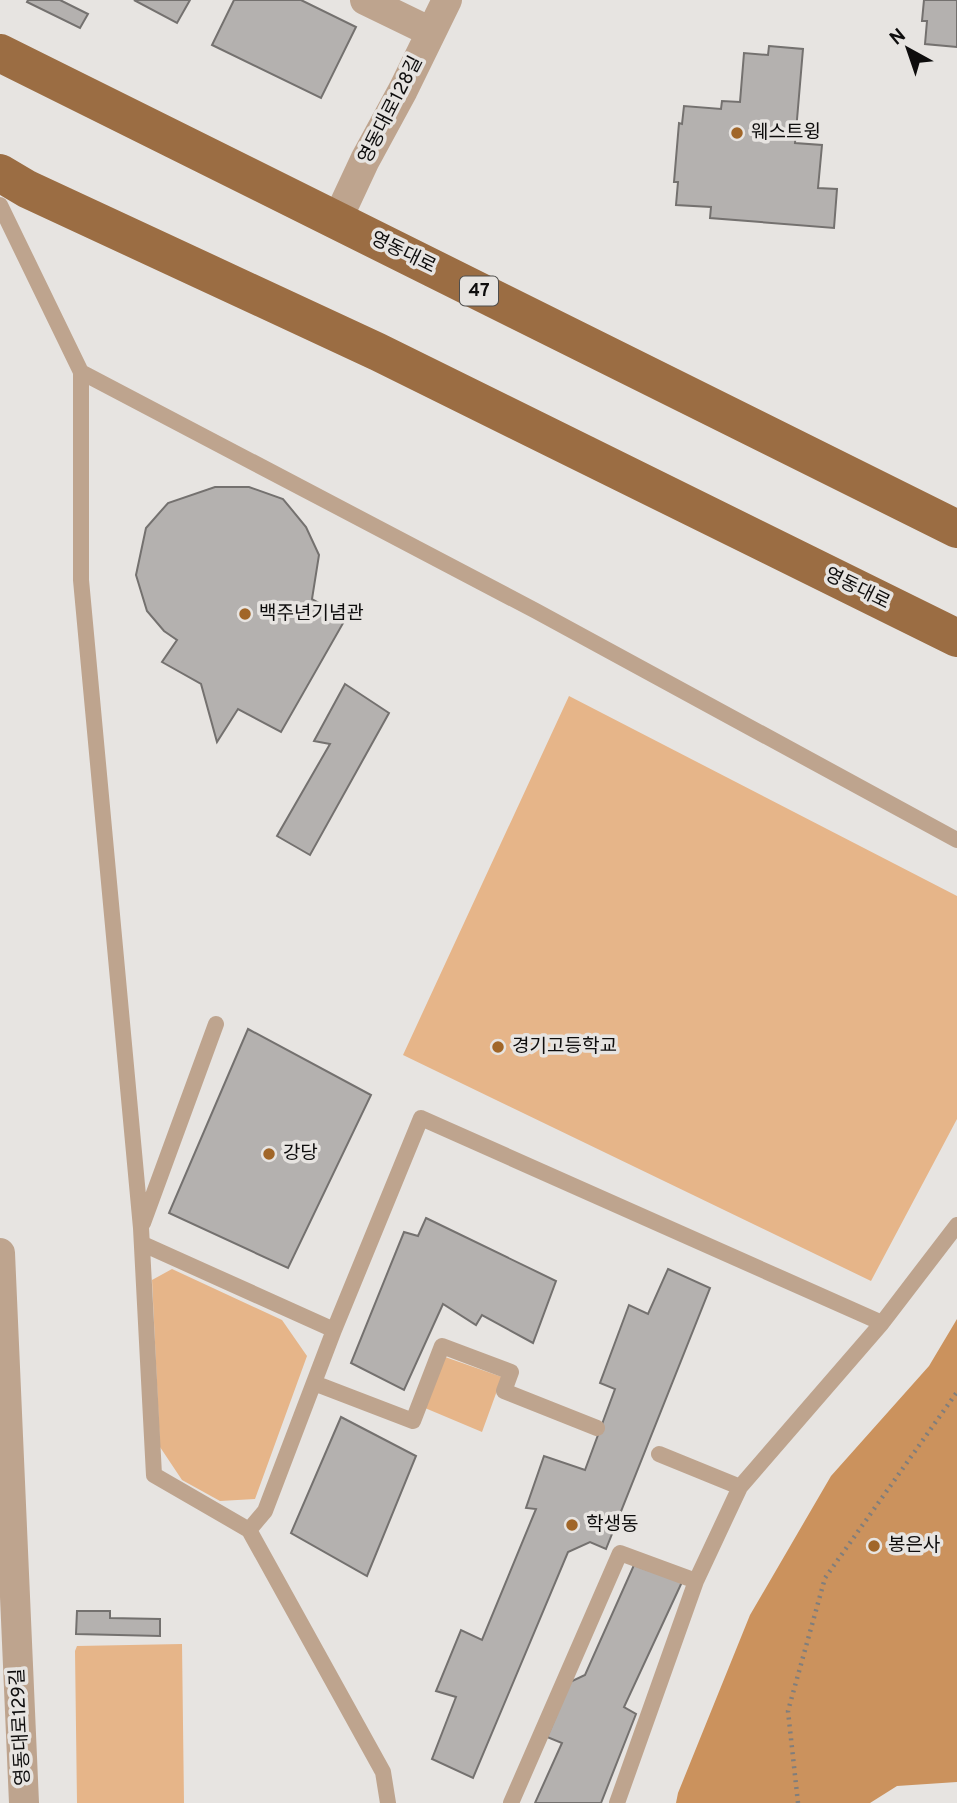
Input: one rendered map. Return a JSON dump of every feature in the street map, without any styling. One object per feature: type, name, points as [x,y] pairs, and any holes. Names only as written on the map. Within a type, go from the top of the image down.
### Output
[{"type":"main road","name":"영동대로","points":[[0,53],[957,529]]},
{"type":"main road","name":"영동대로","points":[[0,173],[27,189],[378,352],[957,639]]},
{"type":"street","points":[[365,0],[432,32]]},
{"type":"street","name":"영동대로128길","points":[[337,220],[447,0]]},
{"type":"street","name":"영동대로129길","points":[[0,1253],[5,1483],[24,1803]]},
{"type":"lane","points":[[0,205],[82,372],[81,580],[142,1236],[154,1475],[249,1530],[383,1772],[388,1803]]},
{"type":"lane","points":[[82,372],[536,611],[957,840]]},
{"type":"lane","points":[[142,1236],[216,1024]]},
{"type":"lane","points":[[249,1530],[265,1511],[334,1330],[421,1118],[882,1322]]},
{"type":"lane","points":[[617,1803],[696,1581],[740,1487],[882,1322],[957,1225]]},
{"type":"lane","points":[[142,1236],[334,1330]]},
{"type":"lane","points":[[314,1383],[412,1421],[442,1346],[511,1372],[505,1391],[597,1428]]},
{"type":"lane","points":[[659,1454],[740,1487]]},
{"type":"lane","points":[[511,1803],[620,1553],[696,1581]]},
{"type":"path","points":[[798,1803],[788,1711],[825,1577],[957,1392]]},
{"type":"shaded area","points":[[569,696],[957,896],[957,1119],[871,1281],[403,1055]]},
{"type":"shaded area","points":[[172,1269],[282,1320],[307,1356],[255,1499],[220,1501],[182,1480],[160,1447],[152,1280]]},
{"type":"shaded area","name":"봉은사","points":[[957,1319],[957,1782],[897,1786],[870,1803],[676,1803],[750,1615],[831,1476],[929,1366]]},
{"type":"shaded area","points":[[445,1357],[502,1377],[482,1432],[425,1408]]},
{"type":"shaded area","points":[[182,1644],[184,1803],[77,1803],[77,1646]]},
{"type":"building","points":[[60,0],[88,14],[80,28],[27,2]]},
{"type":"building","points":[[134,0],[190,0],[177,23]]},
{"type":"building","points":[[234,0],[301,0],[356,27],[321,98],[212,45]]},
{"type":"building","points":[[924,0],[957,0],[957,47],[925,44],[927,21],[922,21]]},
{"type":"building","name":"웨스트윙","points":[[769,46],[803,49],[795,143],[822,145],[818,188],[837,189],[834,228],[710,218],[711,207],[676,205],[678,182],[674,182],[679,123],[682,124],[684,106],[721,109],[722,101],[740,102],[744,53],[768,55]]},
{"type":"building","name":"백주년기념관","points":[[215,487],[249,487],[283,499],[306,527],[319,555],[312,599],[346,618],[281,732],[238,709],[217,742],[201,684],[162,662],[177,640],[164,631],[147,611],[136,575],[146,528],[168,503]]},
{"type":"building","points":[[345,684],[389,713],[310,855],[277,836],[330,744],[314,741]]},
{"type":"building","name":"강당","points":[[248,1029],[371,1095],[288,1268],[169,1213]]},
{"type":"building","points":[[426,1218],[556,1281],[533,1343],[482,1315],[476,1325],[443,1304],[404,1390],[351,1363],[404,1232],[418,1236]]},
{"type":"building","name":"학생동","points":[[668,1269],[710,1288],[606,1549],[590,1542],[568,1552],[473,1778],[432,1759],[456,1697],[436,1691],[461,1630],[482,1640],[536,1509],[526,1508],[544,1456],[585,1470],[615,1389],[600,1383],[629,1305],[648,1314]]},
{"type":"building","points":[[341,1417],[416,1456],[367,1576],[291,1533]]},
{"type":"building","points":[[634,1565],[682,1582],[624,1707],[636,1714],[601,1803],[535,1803],[562,1743],[547,1737],[570,1682],[585,1675]]},
{"type":"building","points":[[77,1611],[110,1611],[110,1618],[160,1619],[160,1636],[76,1634]]},
{"type":"place","name":"웨스트윙","points":[[737,133]]},
{"type":"place","name":"백주년기념관","points":[[245,614]]},
{"type":"place","name":"경기고등학교","points":[[498,1047]]},
{"type":"place","name":"강당","points":[[269,1154]]},
{"type":"place","name":"학생동","points":[[572,1525]]},
{"type":"place","name":"봉은사","points":[[874,1546]]}]
